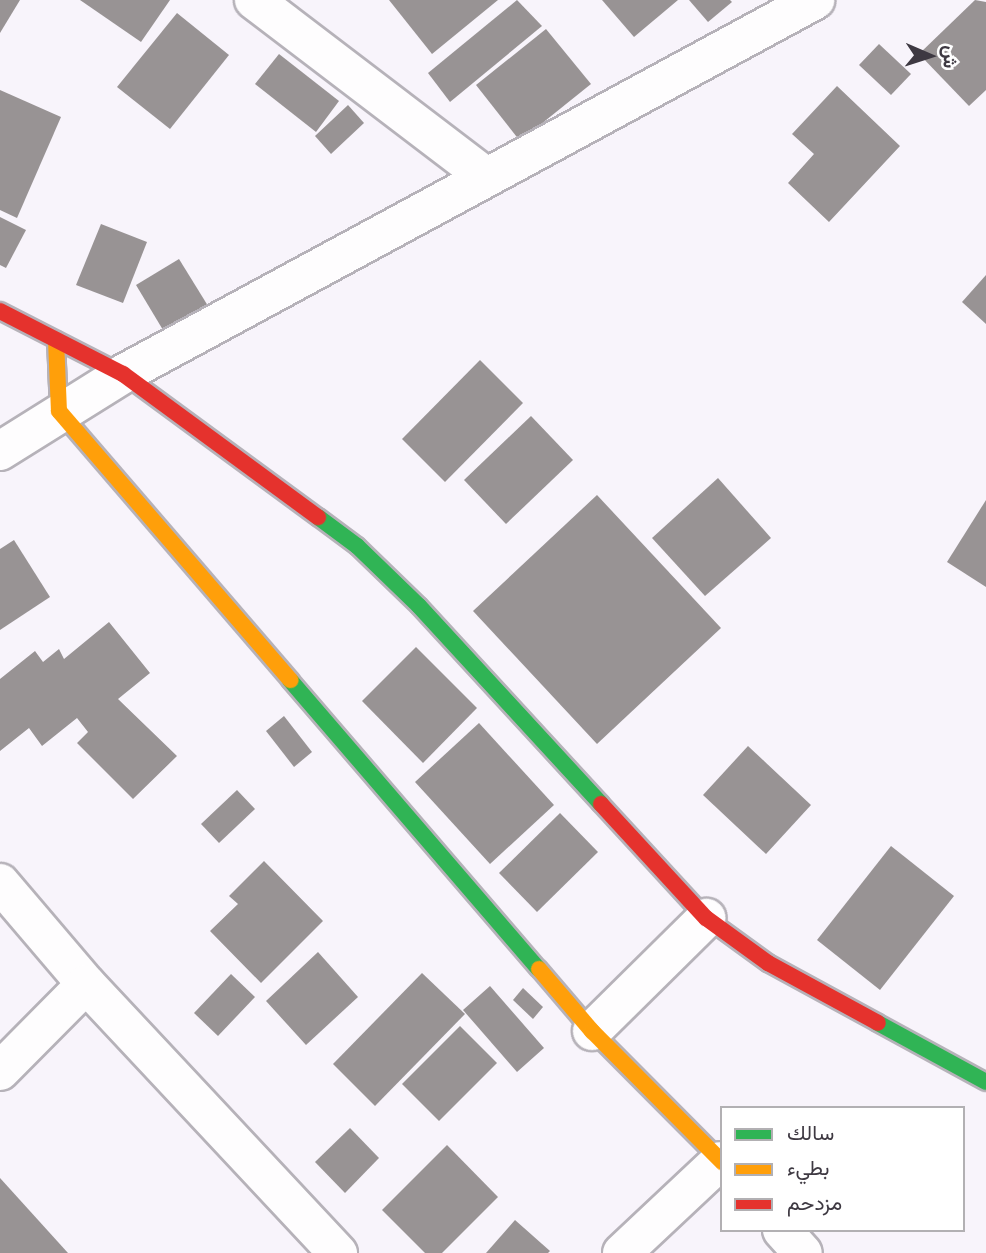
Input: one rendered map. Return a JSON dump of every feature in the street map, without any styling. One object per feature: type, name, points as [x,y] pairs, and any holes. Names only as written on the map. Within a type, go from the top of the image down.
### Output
[{"type":"street","points":[[254,0],[485,176]]},
{"type":"street","points":[[0,452],[59,411],[123,374],[815,0]]},
{"type":"street","points":[[0,310],[123,374],[358,546],[419,606],[706,918],[768,963],[986,1082]]},
{"type":"street","points":[[56,340],[59,411],[592,1031],[720,1160]]},
{"type":"street","points":[[0,883],[86,984],[338,1253]]},
{"type":"street","points":[[592,1031],[706,918]]},
{"type":"street","points":[[0,1071],[86,984]]},
{"type":"street","points":[[622,1253],[720,1162]]},
{"type":"street","points":[[784,1232],[803,1253]]},
{"type":"building","points":[[0,0],[20,0],[0,33]]},
{"type":"building","points":[[80,0],[170,0],[141,42]]},
{"type":"building","points":[[389,0],[498,0],[432,54]]},
{"type":"building","points":[[517,0],[542,26],[450,102],[428,73]]},
{"type":"building","points":[[602,0],[678,0],[634,37]]},
{"type":"building","points":[[689,0],[730,0],[732,2],[708,22]]},
{"type":"building","points":[[975,0],[986,2],[986,90],[969,106],[919,54]]},
{"type":"building","points":[[177,13],[229,55],[170,129],[117,87]]},
{"type":"building","points":[[546,29],[591,84],[520,141],[476,85]]},
{"type":"building","points":[[879,44],[911,74],[891,95],[859,65]]},
{"type":"building","points":[[279,54],[339,101],[316,132],[255,84]]},
{"type":"building","points":[[837,86],[900,146],[829,222],[788,183],[814,154],[792,134]]},
{"type":"building","points":[[0,90],[61,117],[17,218],[0,210]]},
{"type":"building","points":[[348,105],[364,123],[331,154],[315,136]]},
{"type":"building","points":[[0,217],[26,230],[6,268],[0,265]]},
{"type":"building","points":[[101,224],[147,242],[123,303],[76,285]]},
{"type":"building","points":[[179,259],[213,314],[169,340],[136,285]]},
{"type":"building","points":[[986,275],[986,324],[962,302]]},
{"type":"building","points":[[480,360],[523,403],[445,482],[402,439]]},
{"type":"building","points":[[531,416],[573,460],[506,524],[464,480]]},
{"type":"building","points":[[718,478],[771,538],[705,596],[652,538]]},
{"type":"building","points":[[597,495],[721,628],[597,744],[473,611]]},
{"type":"building","points":[[986,500],[986,587],[947,562]]},
{"type":"building","points":[[14,540],[50,597],[0,630],[0,549]]},
{"type":"building","points":[[109,622],[150,673],[118,699],[177,756],[133,799],[77,743],[88,732],[77,718],[42,746],[29,728],[0,751],[0,679],[35,651],[43,662],[59,649],[64,659]]},
{"type":"building","points":[[416,647],[477,708],[423,763],[362,701]]},
{"type":"building","points":[[284,716],[312,752],[294,767],[266,731]]},
{"type":"building","points":[[479,723],[554,805],[490,864],[415,782]]},
{"type":"building","points":[[748,746],[811,805],[766,854],[703,795]]},
{"type":"building","points":[[237,790],[255,809],[219,843],[201,824]]},
{"type":"building","points":[[560,813],[598,852],[537,912],[499,873]]},
{"type":"building","points":[[891,846],[954,896],[880,990],[817,940]]},
{"type":"building","points":[[264,861],[323,921],[261,983],[210,931],[238,904],[229,896]]},
{"type":"building","points":[[318,952],[358,997],[306,1045],[266,1001]]},
{"type":"building","points":[[422,973],[465,1014],[375,1106],[333,1064]]},
{"type":"building","points":[[231,974],[255,997],[218,1036],[194,1013]]},
{"type":"building","points":[[490,986],[544,1048],[517,1072],[463,1010]]},
{"type":"building","points":[[523,988],[543,1007],[533,1019],[513,1000]]},
{"type":"building","points":[[460,1026],[497,1063],[439,1121],[402,1084]]},
{"type":"building","points":[[350,1128],[379,1158],[345,1193],[315,1162]]},
{"type":"building","points":[[447,1145],[498,1197],[442,1253],[425,1253],[382,1210]]},
{"type":"building","points":[[0,1178],[68,1253],[0,1253]]},
{"type":"building","points":[[515,1220],[550,1251],[486,1253]]},
{"type":"traffic: fast","points":[[318,517],[357,546],[419,606],[601,804]]},
{"type":"traffic: fast","points":[[290,680],[539,969]]},
{"type":"traffic: fast","points":[[878,1023],[986,1082]]},
{"type":"traffic: slow","points":[[56,340],[59,411],[290,680]]},
{"type":"traffic: slow","points":[[539,969],[592,1031],[720,1160]]},
{"type":"traffic: jam","points":[[0,311],[123,374],[318,517]]},
{"type":"traffic: jam","points":[[601,804],[706,918],[768,963],[878,1023]]}]
